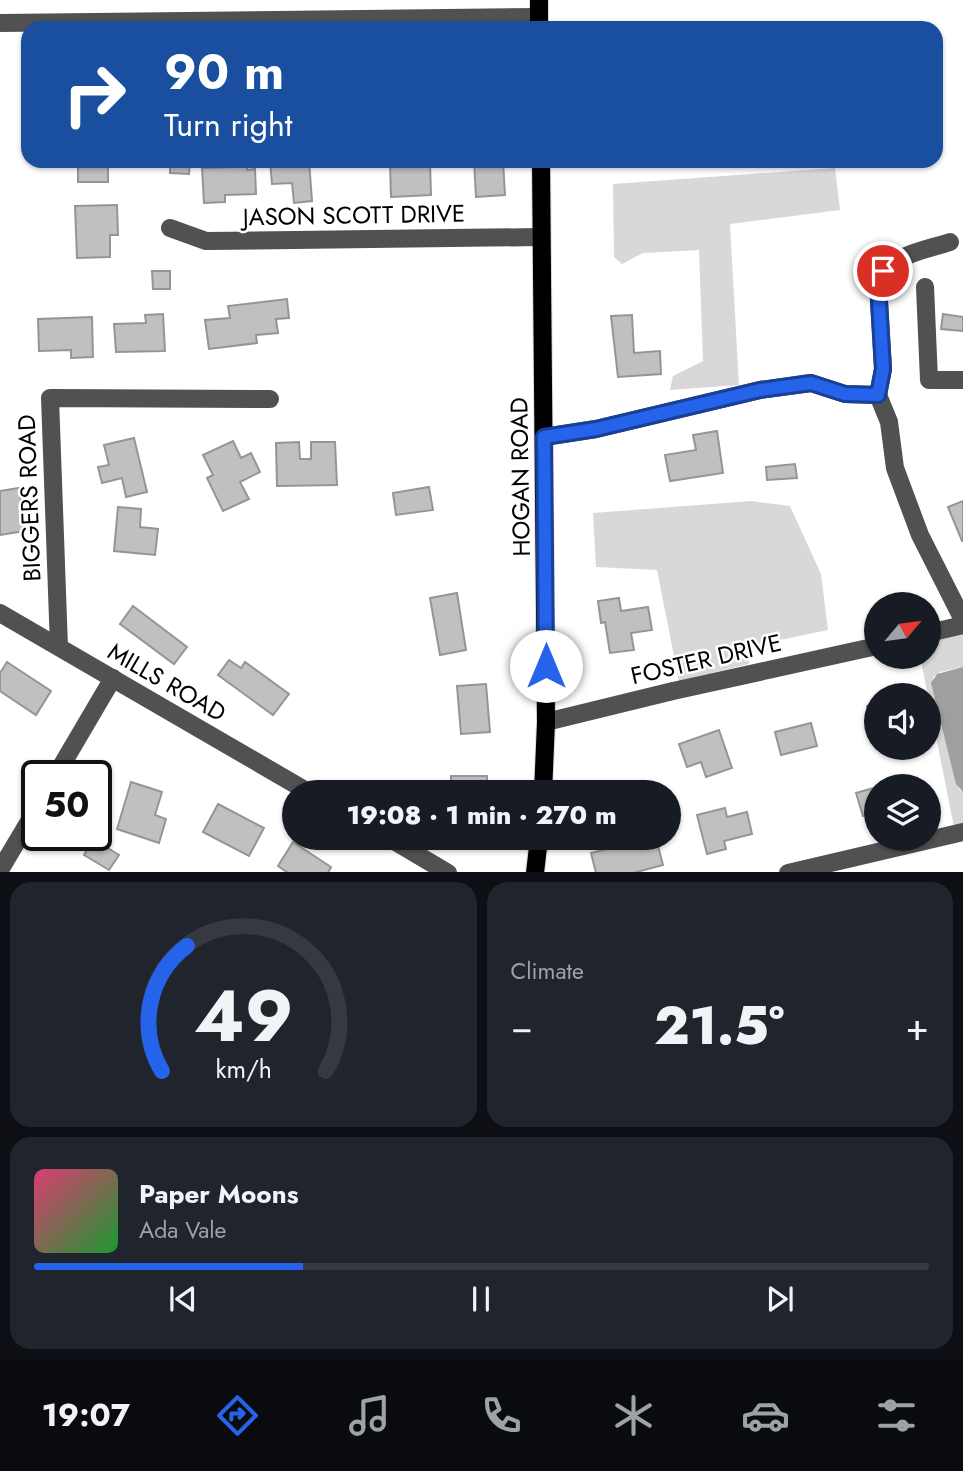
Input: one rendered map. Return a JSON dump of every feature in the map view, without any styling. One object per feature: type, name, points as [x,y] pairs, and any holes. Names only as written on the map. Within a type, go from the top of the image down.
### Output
[{"type":"main road","name":"HOGAN ROAD","points":[[541,168],[544,780]]},
{"type":"main road","points":[[535,872],[538,850]]},
{"type":"street","points":[[135,21],[539,15]]},
{"type":"street","points":[[0,23],[21,23]]},
{"type":"street","name":"JASON SCOTT DRIVE","points":[[170,228],[206,241],[540,237]]},
{"type":"street","points":[[942,629],[963,622],[920,535],[894,468],[889,422],[878,395],[883,369],[878,284],[883,271],[902,257],[950,242]]},
{"type":"street","points":[[925,286],[929,380],[963,380]]},
{"type":"street","points":[[544,437],[596,429],[760,390],[811,383],[845,394],[878,395]]},
{"type":"street","name":"BIGGERS ROAD","points":[[59,647],[50,398],[270,399]]},
{"type":"street","name":"MILLS ROAD","points":[[0,613],[288,780]]},
{"type":"street","name":"FOSTER DRIVE","points":[[546,722],[864,649]]},
{"type":"street","points":[[65,760],[113,678]]},
{"type":"street","points":[[792,872],[963,832]]},
{"type":"street","points":[[0,870],[21,835]]},
{"type":"street","points":[[409,850],[446,872]]},
{"type":"shaded area","points":[[835,168],[840,210],[730,224],[739,385],[670,390],[673,376],[703,361],[699,250],[643,253],[622,264],[614,257],[613,184]]},
{"type":"shaded area","points":[[751,501],[790,506],[821,574],[828,630],[751,646],[749,664],[679,681],[657,570],[596,567],[593,513]]},
{"type":"shaded area","points":[[963,632],[963,667],[940,672],[933,677],[934,683],[925,683],[923,669],[942,668],[942,637]]},
{"type":"shaded area","points":[[963,667],[963,792],[956,784],[941,723],[941,683],[931,683],[937,674]]},
{"type":"shaded area","points":[[941,711],[959,789],[963,792],[963,825],[954,827],[941,760]]},
{"type":"building","points":[[78,168],[108,168],[108,182],[78,182]]},
{"type":"building","points":[[170,168],[189,168],[189,174],[170,173]]},
{"type":"building","points":[[202,168],[255,169],[256,194],[225,195],[225,202],[204,203]]},
{"type":"building","points":[[271,168],[310,168],[312,201],[294,203],[292,183],[272,184]]},
{"type":"building","points":[[390,168],[430,168],[431,195],[391,197]]},
{"type":"building","points":[[474,168],[503,168],[505,195],[476,197]]},
{"type":"building","points":[[117,205],[118,235],[110,235],[110,257],[77,258],[75,206]]},
{"type":"building","points":[[152,271],[170,271],[170,289],[153,289]]},
{"type":"building","points":[[287,299],[289,318],[276,319],[278,333],[256,335],[257,343],[209,349],[205,320],[230,318],[228,306]]},
{"type":"building","points":[[163,314],[165,351],[116,352],[114,324],[146,323],[145,315]]},
{"type":"building","points":[[943,314],[963,317],[963,331],[941,329]]},
{"type":"building","points":[[632,315],[634,353],[660,351],[661,374],[618,377],[611,316]]},
{"type":"building","points":[[92,317],[93,357],[71,358],[71,350],[39,351],[38,319]]},
{"type":"building","points":[[717,431],[723,473],[670,481],[665,455],[696,450],[693,435]]},
{"type":"building","points":[[134,438],[147,492],[126,497],[122,478],[102,483],[98,467],[109,465],[104,445]]},
{"type":"building","points":[[233,441],[241,458],[251,453],[260,472],[240,482],[249,499],[223,511],[207,478],[213,475],[203,455]]},
{"type":"building","points":[[299,442],[300,459],[311,459],[311,442],[335,442],[337,485],[277,486],[276,443]]},
{"type":"building","points":[[795,464],[797,478],[767,480],[766,467]]},
{"type":"building","points":[[429,487],[433,510],[396,515],[393,493]]},
{"type":"building","points":[[19,488],[25,531],[0,535],[0,491]]},
{"type":"building","points":[[963,501],[963,541],[962,541],[948,507]]},
{"type":"building","points":[[118,507],[141,509],[140,527],[158,529],[155,555],[114,551]]},
{"type":"building","points":[[457,593],[466,650],[440,655],[430,598]]},
{"type":"building","points":[[619,598],[621,611],[648,607],[652,630],[631,633],[634,650],[610,653],[598,601]]},
{"type":"building","points":[[133,606],[187,647],[174,664],[120,624]]},
{"type":"building","points":[[229,660],[241,668],[245,662],[289,694],[273,715],[218,675]]},
{"type":"building","points":[[7,662],[51,691],[36,715],[0,691],[0,673]]},
{"type":"building","points":[[486,684],[490,732],[461,734],[457,686]]},
{"type":"building","points":[[811,723],[817,746],[781,755],[775,732]]},
{"type":"building","points":[[719,730],[732,768],[706,777],[701,762],[687,767],[679,744]]},
{"type":"building","points":[[451,776],[487,776],[487,780],[451,780]]},
{"type":"building","points":[[131,782],[162,792],[155,815],[166,819],[159,843],[117,829]]},
{"type":"building","points":[[864,791],[864,816],[863,816],[856,793]]},
{"type":"building","points":[[218,804],[264,828],[249,856],[203,832]]},
{"type":"building","points":[[725,808],[727,817],[747,812],[752,834],[724,841],[726,849],[707,854],[697,815]]},
{"type":"building","points":[[288,850],[305,850],[331,867],[328,872],[287,872],[278,866]]},
{"type":"building","points":[[603,850],[659,850],[663,865],[637,872],[596,872],[591,853]]},
{"type":"building","points":[[86,851],[112,851],[119,855],[109,870],[84,855]]},
{"type":"route","points":[[546,666],[544,437],[596,429],[760,390],[811,383],[845,394],[878,395],[883,369],[878,284],[883,271]]}]
